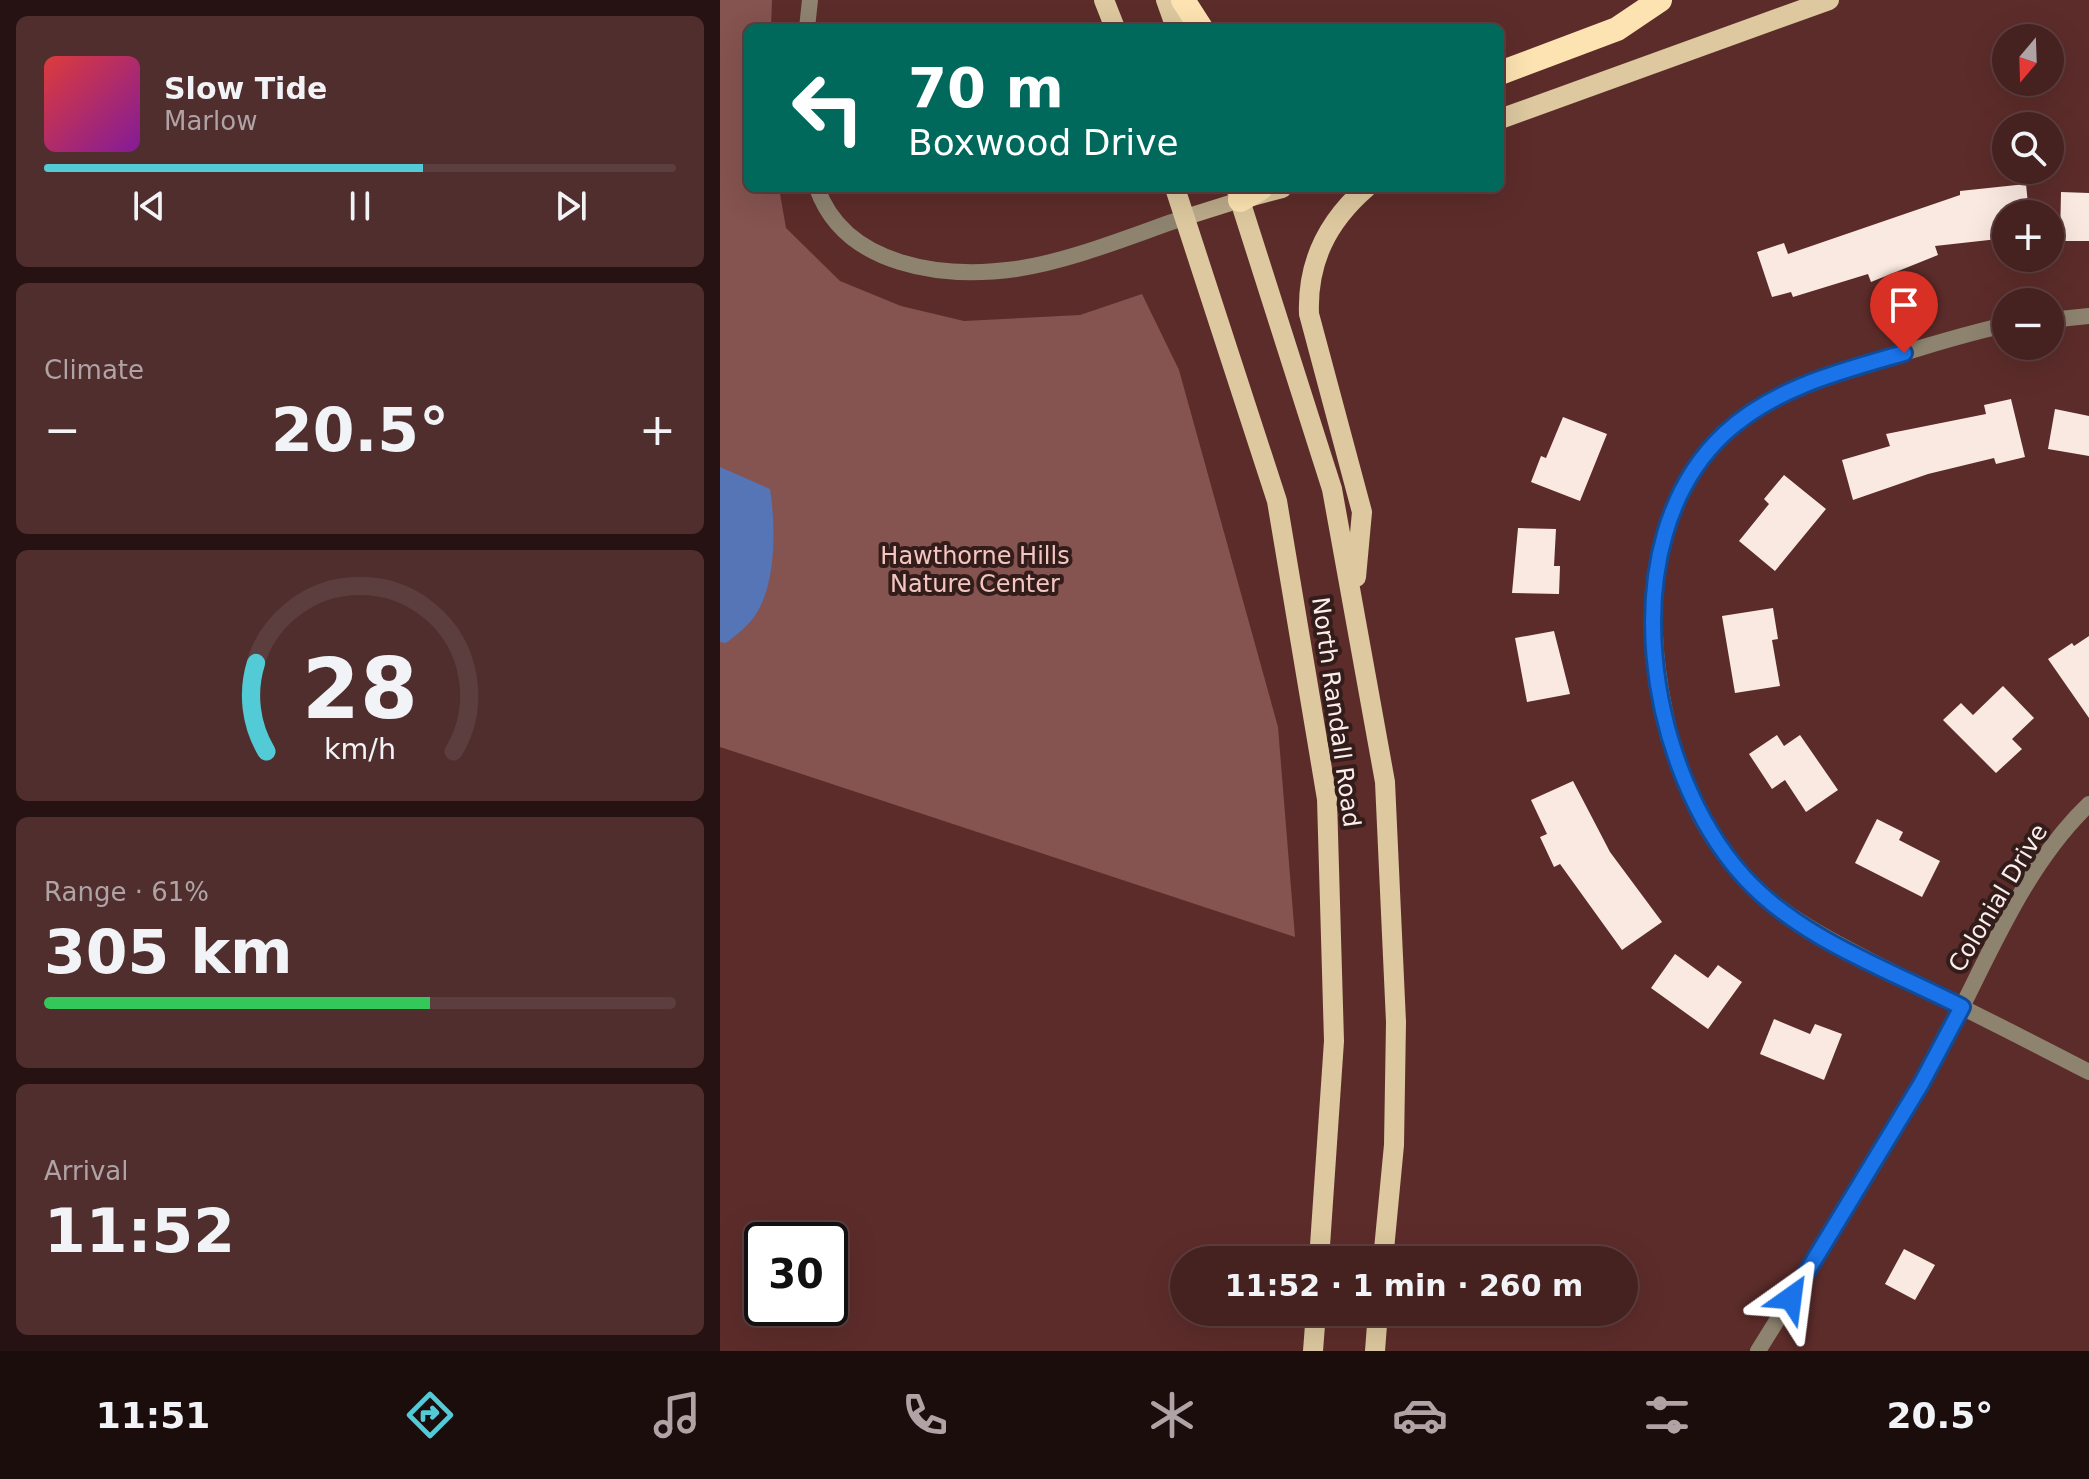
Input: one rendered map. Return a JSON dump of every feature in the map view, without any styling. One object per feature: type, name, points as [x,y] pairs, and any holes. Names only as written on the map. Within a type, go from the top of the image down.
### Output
[{"type":"highway","points":[[1183,0],[1198,24]]},
{"type":"highway","points":[[1504,71],[1617,29],[1660,0]]},
{"type":"main road","points":[[1104,0],[1113,24]]},
{"type":"main road","points":[[1166,0],[1175,24]]},
{"type":"main road","points":[[1504,118],[1829,0]]},
{"type":"main road","name":"North Randall Road","points":[[1177,192],[1277,501],[1327,799],[1334,1041],[1320,1246]]},
{"type":"main road","name":"North Randall Road","points":[[1246,192],[1332,489],[1385,782],[1396,1022],[1394,1145],[1384,1246]]},
{"type":"main road","points":[[1353,605],[1362,512],[1309,314],[1308,283],[1321,241],[1345,206],[1361,192]]},
{"type":"main road","points":[[1313,1351],[1315,1326]]},
{"type":"main road","points":[[1375,1351],[1377,1326]]},
{"type":"street","points":[[807,24],[810,0]]},
{"type":"street","points":[[819,192],[829,213],[856,242],[875,253],[917,266],[957,272],[1018,269],[1186,217],[1246,192]]},
{"type":"street","points":[[2064,319],[2089,316]]},
{"type":"street","points":[[1992,329],[1852,368],[1791,390],[1758,407],[1725,433],[1694,469],[1666,522],[1655,574],[1653,611],[1657,663],[1672,750],[1695,806],[1745,879],[1809,928],[2089,1072]]},
{"type":"street","name":"Colonial Drive","points":[[1758,1351],[1921,1084],[2007,919],[2045,858],[2089,804]]},
{"type":"green space","name":"Hawthorne Hills Nature Center","points":[[720,0],[772,0],[771,24],[744,24],[744,192],[780,192],[786,228],[840,281],[901,306],[964,321],[1080,315],[1142,294],[1179,370],[1278,727],[1295,937],[720,747]]},
{"type":"water","points":[[720,467],[770,489],[773,521],[770,577],[765,594],[750,622],[726,643],[720,642]]},
{"type":"building","points":[[2026,184],[2028,200],[1992,200],[1992,240],[1935,246],[1938,255],[1871,282],[1868,274],[1793,297],[1791,292],[1772,297],[1757,252],[1784,243],[1788,254],[1960,195],[1960,191]]},
{"type":"building","points":[[2061,192],[2089,193],[2089,241],[2064,241],[2064,200],[2061,200]]},
{"type":"building","points":[[2011,399],[2025,457],[1996,464],[1994,458],[1928,474],[1853,500],[1842,460],[1890,446],[1886,434],[1986,414],[1984,405]]},
{"type":"building","points":[[2055,409],[2089,416],[2089,456],[2048,449]]},
{"type":"building","points":[[1563,417],[1607,434],[1580,501],[1531,482],[1541,456],[1546,458]]},
{"type":"building","points":[[1784,475],[1826,509],[1775,571],[1739,541],[1769,504],[1764,499]]},
{"type":"building","points":[[1518,528],[1556,529],[1554,566],[1560,566],[1559,594],[1512,593]]},
{"type":"building","points":[[1773,608],[1778,639],[1772,640],[1780,686],[1735,693],[1722,616]]},
{"type":"building","points":[[1554,631],[1570,694],[1527,702],[1515,638]]},
{"type":"building","points":[[2089,636],[2089,718],[2048,659]]},
{"type":"building","points":[[2003,686],[2034,718],[2012,739],[2022,749],[1996,773],[1943,720],[1961,703],[1973,715]]},
{"type":"building","points":[[1777,735],[1784,746],[1800,735],[1838,790],[1806,812],[1785,780],[1772,789],[1749,754]]},
{"type":"building","points":[[1573,781],[1610,852],[1662,922],[1622,950],[1560,864],[1554,867],[1540,837],[1547,834],[1531,800]]},
{"type":"building","points":[[1877,819],[1903,832],[1899,840],[1940,861],[1922,897],[1855,863]]},
{"type":"building","points":[[1675,954],[1708,978],[1718,965],[1742,982],[1708,1029],[1651,988]]},
{"type":"building","points":[[1774,1019],[1810,1034],[1815,1024],[1842,1034],[1824,1080],[1760,1054]]},
{"type":"building","points":[[1904,1249],[1935,1265],[1915,1300],[1885,1284]]},
{"type":"route","points":[[1791,1298],[1921,1084],[1962,1007],[1809,928],[1745,879],[1722,849],[1683,783],[1672,750],[1657,663],[1653,611],[1655,574],[1666,522],[1679,494],[1702,457],[1725,433],[1758,407],[1791,390],[1904,353]]}]
